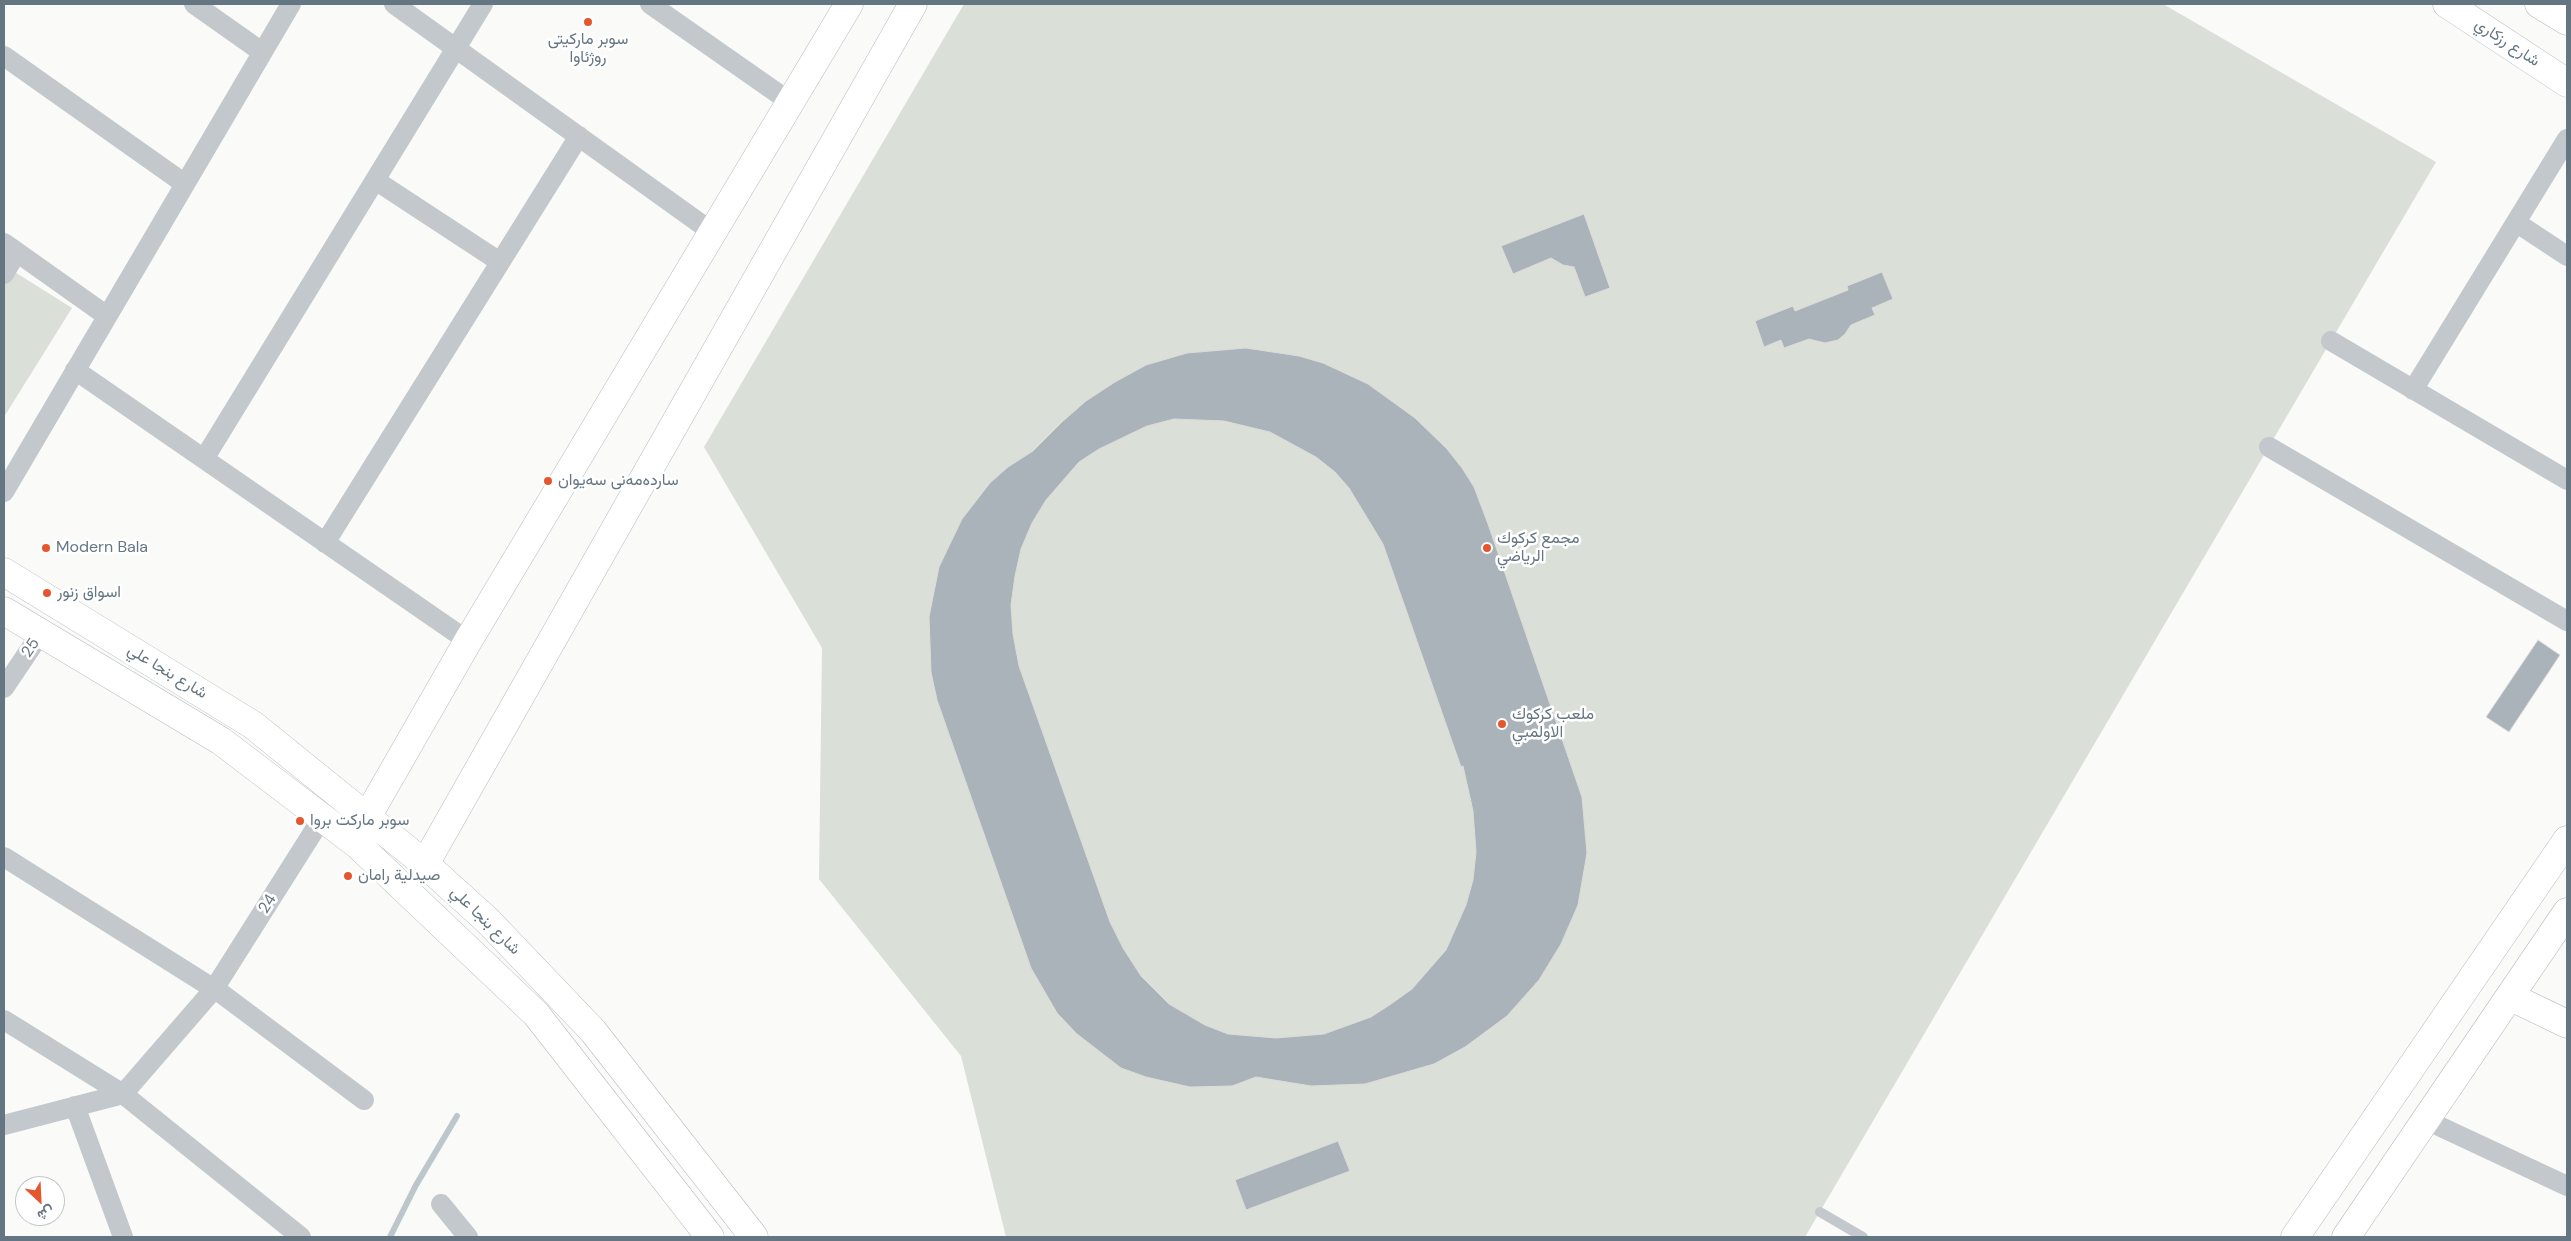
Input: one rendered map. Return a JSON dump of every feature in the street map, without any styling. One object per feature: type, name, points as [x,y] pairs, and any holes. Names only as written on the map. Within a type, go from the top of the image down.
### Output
[{"type":"main road","points":[[367,817],[468,641],[849,4]]},
{"type":"main road","points":[[425,864],[913,4]]},
{"type":"main road","name":"شارع رزكاري","points":[[2447,4],[2567,83]]},
{"type":"main road","points":[[2540,4],[2567,21]]},
{"type":"main road","name":"شارع بنجا علي","points":[[4,572],[253,725],[425,864],[488,921],[593,1031],[754,1237]]},
{"type":"main road","name":"شارع بنجا علي","points":[[4,610],[221,741],[358,845],[536,1014],[710,1237]]},
{"type":"main road","points":[[2295,1237],[2567,840]]},
{"type":"main road","points":[[2346,1237],[2567,912]]},
{"type":"main road","points":[[2511,997],[2567,1024]]},
{"type":"main road","points":[[663,1178],[691,1155]]},
{"type":"street","points":[[194,4],[262,52]]},
{"type":"street","points":[[4,492],[291,4]]},
{"type":"street","points":[[394,4],[712,232]]},
{"type":"street","points":[[204,459],[483,4]]},
{"type":"street","points":[[650,4],[790,102]]},
{"type":"street","points":[[4,56],[185,184]]},
{"type":"street","points":[[325,543],[578,136]]},
{"type":"street","points":[[2413,390],[2567,139]]},
{"type":"street","points":[[375,180],[500,262]]},
{"type":"street","points":[[2517,223],[2567,256]]},
{"type":"street","points":[[4,274],[10,248],[107,316]]},
{"type":"street","points":[[2331,341],[2567,479]]},
{"type":"street","points":[[75,370],[468,641]]},
{"type":"street","points":[[2269,447],[2567,622]]},
{"type":"street","name":"25","points":[[4,688],[41,632]]},
{"type":"street","name":"24","points":[[123,1094],[214,989],[322,818]]},
{"type":"street","points":[[4,857],[214,989],[364,1100]]},
{"type":"street","points":[[4,1020],[123,1094],[301,1237]]},
{"type":"street","points":[[4,1125],[123,1094]]},
{"type":"street","points":[[75,1106],[123,1237]]},
{"type":"street","points":[[2426,1120],[2567,1186]]},
{"type":"street","points":[[441,1204],[468,1237]]},
{"type":"lane","points":[[1820,1212],[1863,1237]]},
{"type":"shaded area","name":"مجمع كركوك الرياضي","points":[[964,4],[2163,4],[2436,162],[1805,1237],[1006,1237],[961,1056],[819,879],[822,648],[704,447]]},
{"type":"shaded area","points":[[10,269],[72,308],[4,417],[4,279]]},
{"type":"building","points":[[1584,214],[1610,288],[1585,297],[1574,267],[1563,265],[1551,258],[1513,274],[1501,246]]},
{"type":"building","points":[[1882,272],[1893,299],[1872,308],[1875,315],[1851,325],[1838,340],[1825,343],[1809,339],[1784,348],[1781,340],[1764,347],[1755,321],[1793,306],[1795,311],[1848,290],[1847,286]]},
{"type":"building","name":"ملعب كركوك الاولمبي","points":[[1246,348],[1299,356],[1323,363],[1368,384],[1415,418],[1447,449],[1474,487],[1488,524],[1582,797],[1587,853],[1578,905],[1561,944],[1539,980],[1507,1016],[1465,1047],[1434,1064],[1365,1084],[1311,1086],[1256,1077],[1232,1086],[1190,1087],[1146,1077],[1121,1068],[1077,1034],[1057,1013],[1031,968],[937,700],[931,672],[929,617],[939,567],[962,519],[990,483],[1008,467],[1033,451],[1086,401],[1146,365],[1187,353]],"holes":[[[1174,419],[1224,421],[1270,432],[1316,457],[1335,472],[1349,488],[1383,544],[1461,767],[1463,766],[1473,811],[1476,852],[1473,880],[1466,905],[1446,950],[1412,989],[1391,1004],[1371,1017],[1324,1034],[1276,1038],[1228,1034],[1205,1025],[1169,1004],[1141,976],[1123,948],[1110,922],[1019,666],[1013,634],[1011,605],[1021,549],[1032,523],[1046,500],[1079,462],[1099,449],[1147,426]]]},
{"type":"building","points":[[2538,640],[2560,655],[2509,732],[2486,717]]},
{"type":"building","points":[[1338,1141],[1350,1171],[1246,1210],[1235,1180]]},
{"type":"waterway","points":[[390,1237],[416,1185],[457,1116]]},
{"type":"place","name":"سوبر ماركيتى روژئاوا","points":[[588,22]]},
{"type":"place","name":"ساردەمەنی سەیوان","points":[[548,481]]},
{"type":"place","name":"Modern Bala","points":[[46,548]]},
{"type":"place","name":"مجمع كركوك الرياضي","points":[[1487,548]]},
{"type":"place","name":"اسواق زنور","points":[[47,593]]},
{"type":"place","name":"ملعب كركوك الاولمبي","points":[[1502,724]]},
{"type":"place","name":"سوبر ماركت بروا","points":[[300,821]]},
{"type":"place","name":"صيدلية رامان","points":[[348,876]]}]
